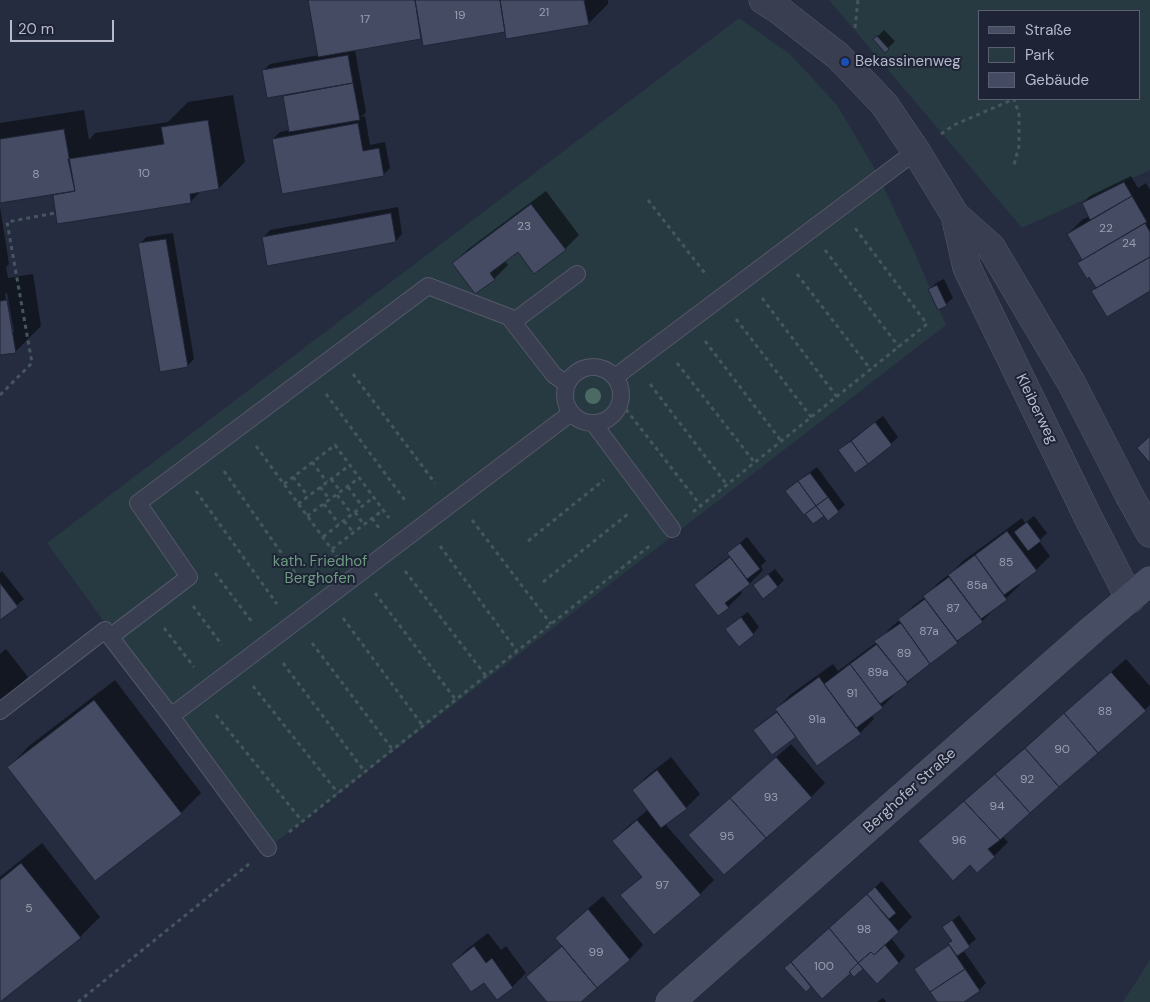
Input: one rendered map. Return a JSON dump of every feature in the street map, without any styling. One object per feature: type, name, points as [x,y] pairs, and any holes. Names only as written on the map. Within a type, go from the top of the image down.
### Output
[{"type":"street","name":"Kleiberweg","points":[[763,0],[779,10],[845,62],[884,104],[916,151],[955,215],[991,247],[1071,382],[1150,533]]},
{"type":"street","name":"Kleiberweg","points":[[955,215],[967,268],[1130,599]]},
{"type":"street","name":"Berghofer Straße","points":[[670,1002],[1150,581]]},
{"type":"lane","points":[[615,377],[916,151]]},
{"type":"lane","points":[[513,322],[577,274]]},
{"type":"lane","points":[[110,637],[189,576],[138,503],[428,286],[509,317],[554,375],[567,384]]},
{"type":"lane","points":[[593,367],[602,368],[609,371],[615,377],[621,389],[620,403],[618,410],[608,420],[594,424],[585,423],[571,413],[565,399],[567,384],[577,371],[593,367]]},
{"type":"lane","points":[[171,716],[571,413]]},
{"type":"lane","points":[[594,424],[672,529]]},
{"type":"lane","points":[[0,711],[105,630],[268,848]]},
{"type":"path","points":[[916,151],[954,125],[1012,100]]},
{"type":"path","points":[[1014,100],[1019,114],[1018,146],[1014,165]]},
{"type":"path","points":[[648,200],[812,418]]},
{"type":"path","points":[[78,1002],[268,848],[782,442],[927,324],[841,209]]},
{"type":"path","points":[[0,395],[32,363],[7,222],[55,213]]},
{"type":"path","points":[[810,232],[899,347]]},
{"type":"path","points":[[781,254],[871,370]]},
{"type":"path","points":[[747,279],[837,398]]},
{"type":"path","points":[[690,321],[782,442]]},
{"type":"path","points":[[662,343],[755,463]]},
{"type":"path","points":[[338,353],[551,624]]},
{"type":"path","points":[[634,363],[727,485]]},
{"type":"path","points":[[620,403],[701,506]]},
{"type":"path","points":[[241,426],[332,550],[356,576],[456,700]]},
{"type":"path","points":[[284,484],[335,445],[404,539]]},
{"type":"path","points":[[209,450],[323,601],[423,726]]},
{"type":"path","points":[[312,462],[341,492]]},
{"type":"path","points":[[528,541],[624,464]]},
{"type":"path","points":[[298,504],[350,465]]},
{"type":"path","points":[[181,471],[294,623],[393,750]]},
{"type":"path","points":[[292,477],[308,496]]},
{"type":"path","points":[[307,516],[359,478]]},
{"type":"path","points":[[320,487],[330,500]]},
{"type":"path","points":[[348,487],[362,506]]},
{"type":"path","points":[[337,495],[364,524]]},
{"type":"path","points":[[323,537],[374,497]]},
{"type":"path","points":[[543,582],[648,497]]},
{"type":"path","points":[[324,504],[339,524]]},
{"type":"path","points":[[332,550],[383,510]]},
{"type":"path","points":[[344,520],[354,533]]},
{"type":"path","points":[[389,551],[486,676]]},
{"type":"path","points":[[177,586],[237,666],[338,793]]},
{"type":"path","points":[[148,608],[204,690],[302,821]]},
{"type":"green space","points":[[829,0],[1150,0],[1150,170],[1022,228]]},
{"type":"green space","name":"kath. Friedhof Berghofen","points":[[739,18],[790,54],[837,105],[875,169],[914,251],[946,325],[268,848],[47,543]]},
{"type":"green space","points":[[1150,960],[1150,1002],[1123,1002]]},
{"type":"building","points":[[308,0],[415,0],[421,39],[318,57]]},
{"type":"building","points":[[415,0],[500,0],[505,32],[423,46]]},
{"type":"building","points":[[500,0],[584,0],[589,25],[506,39]]},
{"type":"building","points":[[877,36],[889,49],[885,53],[873,39]]},
{"type":"building","points":[[348,55],[353,83],[267,98],[262,70]]},
{"type":"building","points":[[353,83],[360,120],[289,132],[283,96]]},
{"type":"building","points":[[208,120],[219,189],[190,194],[191,203],[57,224],[53,195],[75,191],[68,159],[164,144],[161,127]]},
{"type":"building","points":[[358,123],[363,151],[379,148],[384,176],[282,194],[272,139]]},
{"type":"building","points":[[64,129],[75,191],[0,203],[0,139]]},
{"type":"building","points":[[1124,182],[1132,196],[1090,220],[1082,203]]},
{"type":"building","points":[[1132,196],[1147,222],[1082,260],[1067,234]]},
{"type":"building","points":[[531,204],[566,250],[534,274],[518,252],[490,273],[495,280],[475,294],[452,263]]},
{"type":"building","points":[[391,213],[396,242],[267,266],[262,237]]},
{"type":"building","points":[[1145,223],[1150,232],[1150,257],[1096,288],[1089,277],[1087,279],[1077,263]]},
{"type":"building","points":[[166,239],[188,367],[160,372],[138,243]]},
{"type":"building","points":[[1150,257],[1150,291],[1107,317],[1091,291]]},
{"type":"building","points":[[937,285],[947,306],[938,310],[928,289]]},
{"type":"building","points":[[7,300],[16,353],[0,355],[0,301]]},
{"type":"building","points":[[875,422],[892,445],[868,464],[851,441]]},
{"type":"building","points":[[1150,436],[1150,463],[1137,448]]},
{"type":"building","points":[[851,441],[868,464],[855,473],[838,450]]},
{"type":"building","points":[[810,473],[828,497],[816,506],[798,481]]},
{"type":"building","points":[[798,481],[816,506],[804,515],[785,491]]},
{"type":"building","points":[[828,497],[839,512],[828,521],[816,506]]},
{"type":"building","points":[[816,506],[824,516],[813,524],[805,514]]},
{"type":"building","points":[[1027,522],[1041,541],[1028,551],[1014,532]]},
{"type":"building","points":[[1007,531],[1037,571],[1004,595],[975,555]]},
{"type":"building","points":[[740,543],[760,569],[747,579],[727,553]]},
{"type":"building","points":[[975,555],[1007,600],[981,619],[948,575]]},
{"type":"building","points":[[730,557],[750,584],[725,603],[729,608],[718,616],[694,585]]},
{"type":"building","points":[[768,574],[778,587],[763,599],[753,585]]},
{"type":"building","points":[[949,577],[983,622],[957,641],[923,596]]},
{"type":"building","points":[[0,583],[18,607],[0,620]]},
{"type":"building","points":[[925,599],[958,643],[930,664],[898,619]]},
{"type":"building","points":[[741,617],[754,635],[739,647],[725,629]]},
{"type":"building","points":[[901,623],[930,664],[907,682],[874,641]]},
{"type":"building","points":[[877,644],[907,682],[907,685],[880,704],[850,664]]},
{"type":"building","points":[[850,664],[883,708],[856,728],[824,684]]},
{"type":"building","points":[[1111,672],[1146,711],[1098,753],[1064,713]]},
{"type":"building","points":[[819,677],[861,734],[817,766],[775,709]]},
{"type":"building","points":[[94,700],[182,814],[95,881],[7,767]]},
{"type":"building","points":[[777,712],[796,737],[772,755],[753,730]]},
{"type":"building","points":[[1064,713],[1098,753],[1059,787],[1025,748]]},
{"type":"building","points":[[1025,748],[1059,787],[1030,813],[995,774]]},
{"type":"building","points":[[776,757],[812,798],[766,838],[730,798]]},
{"type":"building","points":[[657,770],[687,809],[661,828],[632,790]]},
{"type":"building","points":[[995,774],[1030,813],[1000,840],[964,801]]},
{"type":"building","points":[[730,798],[766,838],[724,875],[688,835]]},
{"type":"building","points":[[964,801],[1000,840],[988,849],[995,857],[977,873],[970,865],[953,881],[918,841]]},
{"type":"building","points":[[637,820],[701,895],[654,935],[620,895],[642,877],[612,841]]},
{"type":"building","points":[[21,863],[81,938],[0,1002],[0,880]]},
{"type":"building","points":[[875,887],[896,913],[889,919],[867,894]]},
{"type":"building","points":[[867,894],[899,932],[874,955],[871,952],[858,963],[829,928]]},
{"type":"building","points":[[588,909],[630,960],[597,988],[555,938]]},
{"type":"building","points":[[952,920],[970,947],[957,956],[948,943],[952,941],[942,927]]},
{"type":"building","points":[[829,928],[858,963],[849,972],[851,973],[822,999],[791,962]]},
{"type":"building","points":[[885,945],[899,963],[877,984],[858,963],[871,952],[874,955]]},
{"type":"building","points":[[949,945],[965,969],[930,992],[914,969]]},
{"type":"building","points":[[474,946],[486,963],[492,958],[513,988],[497,1000],[484,983],[471,992],[451,964]]},
{"type":"building","points":[[562,946],[597,988],[581,1002],[547,1002],[526,977]]},
{"type":"building","points":[[791,962],[811,987],[806,992],[784,968]]},
{"type":"building","points":[[858,963],[863,969],[854,977],[849,972]]},
{"type":"building","points":[[965,969],[980,991],[964,1002],[937,1002],[930,992]]},
{"type":"place","name":"Bekassinenweg","points":[[845,62]]}]
